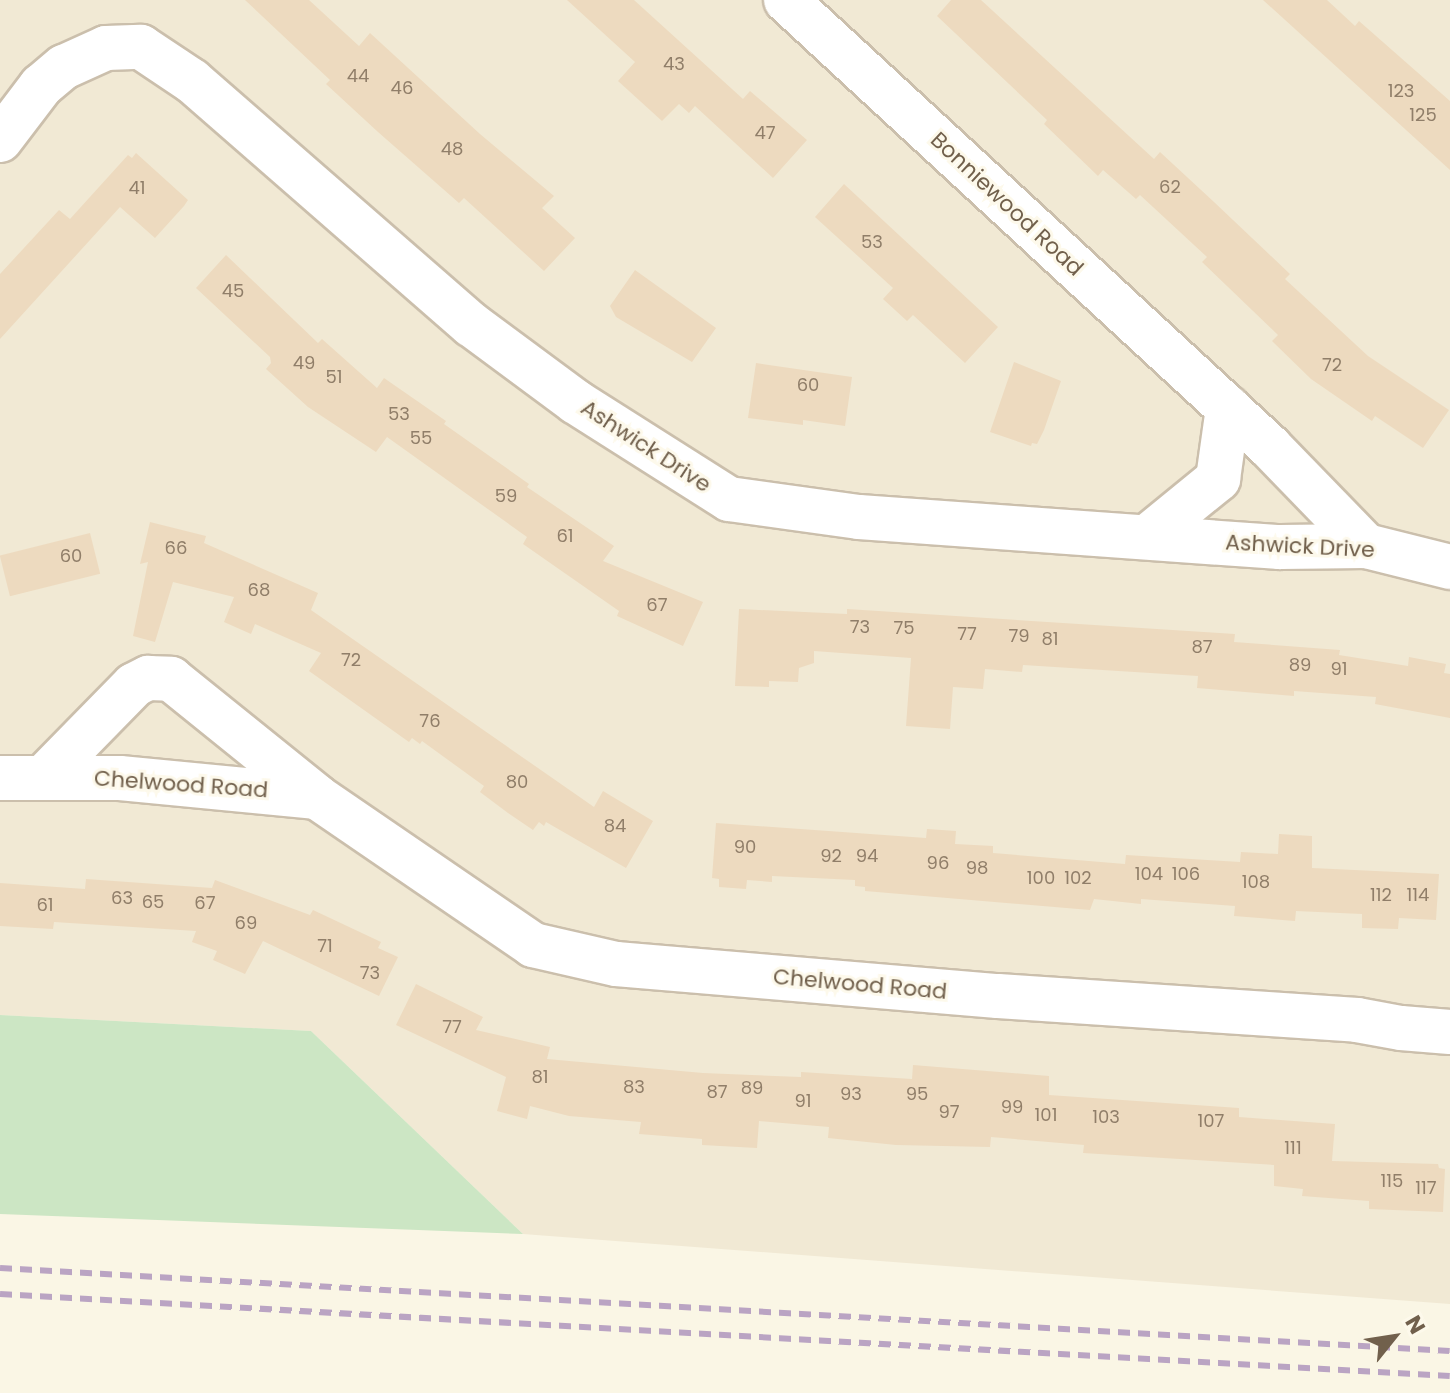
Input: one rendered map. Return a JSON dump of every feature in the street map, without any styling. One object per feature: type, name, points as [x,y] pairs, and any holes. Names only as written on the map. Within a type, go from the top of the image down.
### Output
[{"type":"street","name":"Bonniewood Road","points":[[786,0],[1228,408],[1366,546]]},
{"type":"street","name":"Ashwick Drive","points":[[0,140],[41,86],[64,67],[106,48],[141,47],[192,81],[472,325],[576,402],[729,499],[859,517],[1280,547],[1366,546],[1450,567]]},
{"type":"street","points":[[1147,537],[1218,479],[1228,408]]},
{"type":"street","name":"Chelwood Road","points":[[45,776],[134,685],[148,678],[171,679],[317,797],[533,945],[571,956],[616,964],[1013,997],[1357,1020],[1450,1032]]},
{"type":"street","name":"Chelwood Road","points":[[0,778],[120,778],[317,797]]},
{"type":"shaded area","points":[[0,0],[1450,0],[1450,1304],[523,1234],[311,1031],[0,1015]]},
{"type":"green space","points":[[0,1015],[311,1031],[523,1234],[0,1214]]},
{"type":"building","points":[[245,0],[309,0],[359,46],[370,33],[480,134],[554,196],[542,208],[575,238],[544,271],[464,198],[459,203],[378,132],[326,84],[330,80]]},
{"type":"building","points":[[567,0],[634,0],[743,99],[750,91],[807,140],[773,178],[695,106],[689,113],[679,104],[662,121],[618,81],[635,62]]},
{"type":"building","points":[[951,0],[981,0],[1154,159],[1160,152],[1290,274],[1285,279],[1368,356],[1449,410],[1423,448],[1375,416],[1372,421],[1311,379],[1272,341],[1278,335],[1202,262],[1207,257],[1140,195],[1136,199],[1103,170],[1098,176],[1044,124],[1047,120],[937,16]]},
{"type":"building","points":[[1263,0],[1327,0],[1355,26],[1359,21],[1450,101],[1450,170]]},
{"type":"building","points":[[136,153],[188,200],[184,206],[155,238],[120,207],[0,339],[0,274],[59,210],[70,219],[128,155],[132,158]]},
{"type":"building","points":[[844,184],[998,327],[965,363],[913,315],[907,321],[883,299],[893,288],[815,217]]},
{"type":"building","points":[[226,255],[318,343],[322,339],[377,388],[384,378],[529,484],[527,487],[614,546],[603,561],[703,602],[683,646],[617,616],[619,611],[523,544],[527,537],[387,437],[376,452],[308,407],[266,369],[271,363],[270,357],[196,288]]},
{"type":"building","points":[[635,270],[716,328],[692,362],[616,317],[610,306]]},
{"type":"building","points":[[1014,362],[1061,381],[1044,430],[1037,444],[1032,443],[1031,446],[990,432]]},
{"type":"building","points":[[756,363],[852,377],[845,426],[803,420],[803,425],[748,418]]},
{"type":"building","points":[[150,522],[206,536],[204,543],[318,593],[311,610],[594,807],[603,791],[653,821],[626,868],[546,822],[544,826],[539,822],[533,830],[508,813],[480,792],[484,786],[422,741],[420,744],[412,738],[409,742],[309,671],[321,653],[255,624],[251,634],[224,622],[234,597],[173,582],[155,642],[133,636],[148,562],[140,564]]},
{"type":"building","points":[[90,533],[100,574],[10,596],[0,555]]},
{"type":"building","points":[[739,609],[847,614],[847,609],[1235,634],[1234,642],[1340,650],[1339,655],[1408,666],[1409,657],[1446,664],[1444,673],[1450,674],[1450,718],[1375,704],[1376,697],[1294,691],[1294,696],[1197,688],[1198,676],[1023,665],[1022,672],[985,669],[983,689],[953,687],[950,729],[906,726],[911,658],[814,651],[814,663],[799,668],[798,682],[769,681],[769,687],[735,686]]},
{"type":"building","points":[[716,823],[926,838],[927,829],[956,831],[955,844],[993,846],[993,853],[1125,864],[1126,855],[1240,862],[1241,852],[1278,854],[1279,834],[1312,836],[1312,868],[1439,874],[1436,920],[1399,918],[1398,929],[1362,928],[1362,914],[1296,911],[1295,921],[1234,916],[1235,906],[1141,899],[1141,904],[1094,899],[1090,910],[865,891],[865,887],[855,886],[855,880],[772,876],[772,882],[747,880],[746,889],[719,887],[719,879],[712,878]]},
{"type":"building","points":[[86,879],[212,888],[215,880],[310,915],[313,910],[381,942],[378,948],[398,957],[379,996],[263,941],[245,974],[213,960],[217,951],[192,942],[196,931],[54,922],[53,929],[0,926],[0,883],[85,889]]},
{"type":"building","points":[[416,984],[483,1017],[476,1030],[550,1047],[547,1059],[703,1073],[801,1077],[801,1072],[912,1079],[913,1065],[1049,1076],[1049,1095],[1239,1108],[1239,1117],[1335,1124],[1332,1161],[1438,1164],[1439,1168],[1445,1169],[1443,1212],[1369,1209],[1369,1201],[1302,1196],[1303,1189],[1274,1186],[1274,1165],[1083,1153],[1084,1145],[991,1137],[990,1147],[896,1145],[828,1138],[829,1127],[759,1121],[757,1148],[702,1145],[702,1139],[639,1134],[641,1122],[569,1116],[530,1106],[527,1119],[497,1111],[506,1077],[396,1025]]},
{"type":"railway","points":[[0,1268],[1450,1351]]},
{"type":"railway","points":[[0,1294],[1450,1376]]}]
